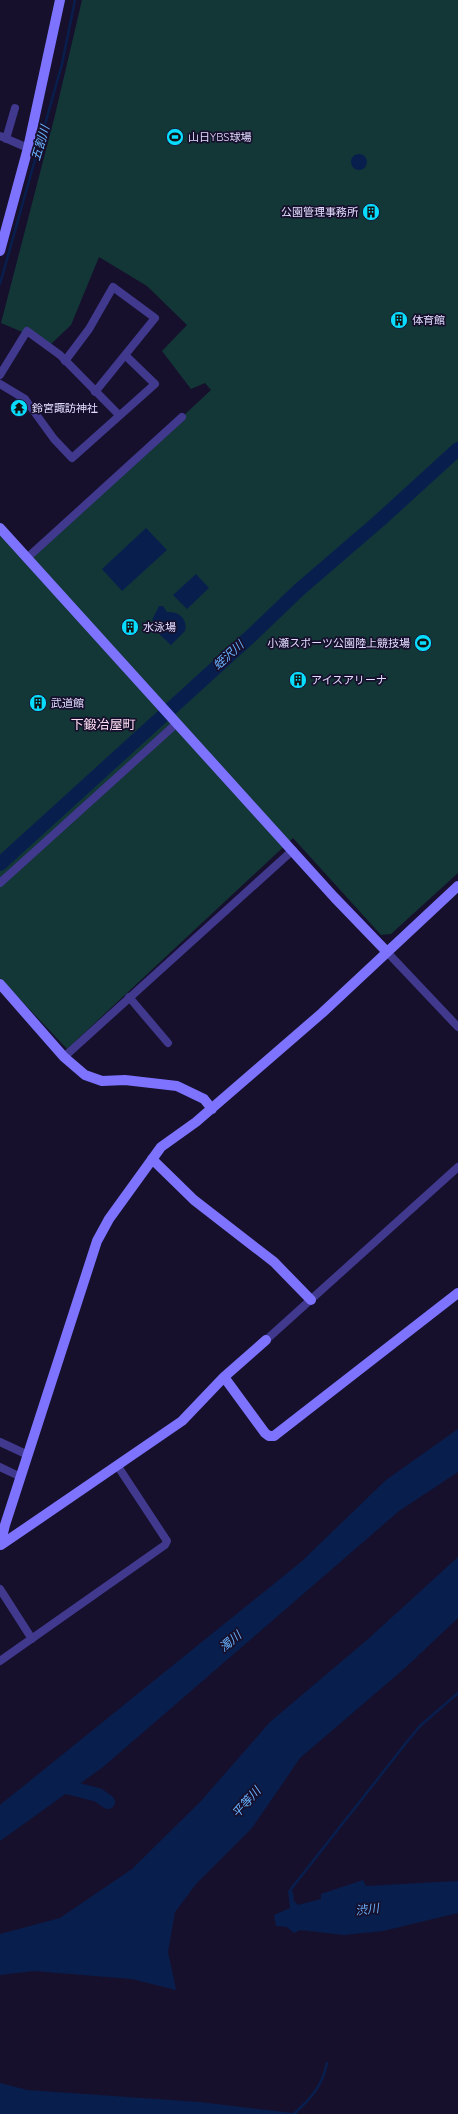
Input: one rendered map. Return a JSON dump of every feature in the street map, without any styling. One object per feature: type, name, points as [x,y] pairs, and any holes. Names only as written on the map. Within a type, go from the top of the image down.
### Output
[{"type":"street","points":[[0,251],[28,148],[60,0]]},
{"type":"street","points":[[15,108],[3,138],[28,148]]},
{"type":"street","points":[[65,361],[89,329],[113,287],[155,318],[95,392]]},
{"type":"street","points":[[0,375],[27,331],[65,361],[119,415]]},
{"type":"street","points":[[0,384],[25,399],[54,439],[72,458],[155,384],[125,355]]},
{"type":"street","points":[[27,558],[182,417]]},
{"type":"street","points":[[0,528],[334,897],[458,1027]]},
{"type":"street","points":[[0,883],[175,721]]},
{"type":"street","points":[[64,1057],[293,850]]},
{"type":"street","points":[[0,1545],[5,1525],[97,1241],[109,1219],[152,1159],[168,1141],[212,1109],[322,1013],[458,886]]},
{"type":"street","points":[[0,984],[64,1057],[75,1068],[92,1079],[177,1086],[200,1096],[212,1109]]},
{"type":"street","points":[[129,997],[168,1043]]},
{"type":"street","points":[[152,1159],[194,1200],[274,1262],[311,1300]]},
{"type":"street","points":[[0,1545],[182,1420],[224,1377],[458,1167]]},
{"type":"street","points":[[224,1377],[265,1433],[269,1436],[274,1436],[458,1293]]},
{"type":"street","points":[[0,1442],[28,1455]]},
{"type":"street","points":[[0,1661],[165,1545],[167,1541],[117,1465]]},
{"type":"street","points":[[0,1467],[21,1477]]},
{"type":"street","points":[[0,1589],[32,1639]]},
{"type":"green space","points":[[82,0],[458,0],[458,873],[391,934],[381,935],[293,838],[67,1049],[0,978],[0,535],[26,562],[211,390],[205,383],[191,389],[162,351],[187,325],[147,286],[99,257],[71,325],[51,344],[1,323],[55,115]]},
{"type":"water","points":[[356,154],[362,154],[367,159],[365,168],[362,170],[356,170],[351,165],[351,159]]},
{"type":"water","points":[[146,528],[167,550],[122,591],[102,569]]},
{"type":"water","points":[[196,574],[209,588],[187,609],[173,595]]},
{"type":"water","points":[[159,606],[163,606],[167,612],[179,614],[184,619],[186,627],[185,631],[171,645],[160,635],[158,623],[152,620]]},
{"type":"water","name":"濁川","points":[[458,1429],[458,1472],[399,1511],[103,1767],[0,1841],[0,1805],[301,1562],[386,1480]]},
{"type":"water","name":"平等川","points":[[458,1557],[458,1618],[405,1668],[300,1758],[252,1828],[196,1884],[175,1912],[168,1952],[176,1990],[132,1979],[34,1971],[0,1975],[0,1934],[60,1918],[132,1869],[201,1801],[270,1722],[367,1640]]},
{"type":"water","points":[[363,1880],[366,1886],[458,1881],[458,1913],[383,1931],[344,1935],[300,1930],[294,1933],[287,1927],[276,1926],[274,1915],[290,1908],[288,1890],[293,1892],[294,1901],[298,1905],[321,1899],[321,1894]]},
{"type":"water","points":[[0,2083],[27,2090],[199,2102],[301,2114],[0,2114]]},
{"type":"waterway","name":"五割川","points":[[0,284],[62,64],[75,0]]},
{"type":"waterway","name":"蛭沢川","points":[[0,864],[253,634],[300,589],[379,521],[458,449]]},
{"type":"waterway","points":[[290,1894],[291,1889],[420,1726],[458,1693]]},
{"type":"waterway","name":"渋川","points":[[55,1784],[98,1795],[108,1802]]},
{"type":"waterway","points":[[294,2114],[315,2092],[322,2079],[327,2063]]},
{"type":"place","name":"山日YBS球場","points":[[175,137]]},
{"type":"place","name":"公園管理事務所","points":[[371,212]]},
{"type":"place","name":"体育館","points":[[399,320]]},
{"type":"place","name":"鈴宮諏訪神社","points":[[19,408]]},
{"type":"place","name":"水泳場","points":[[130,627]]},
{"type":"place","name":"小瀬スポーツ公園陸上競技場","points":[[423,643]]},
{"type":"place","name":"アイスアリーナ","points":[[298,680]]},
{"type":"place","name":"武道館","points":[[38,703]]},
{"type":"district","name":"下鍛冶屋町","points":[[103,724]]}]
